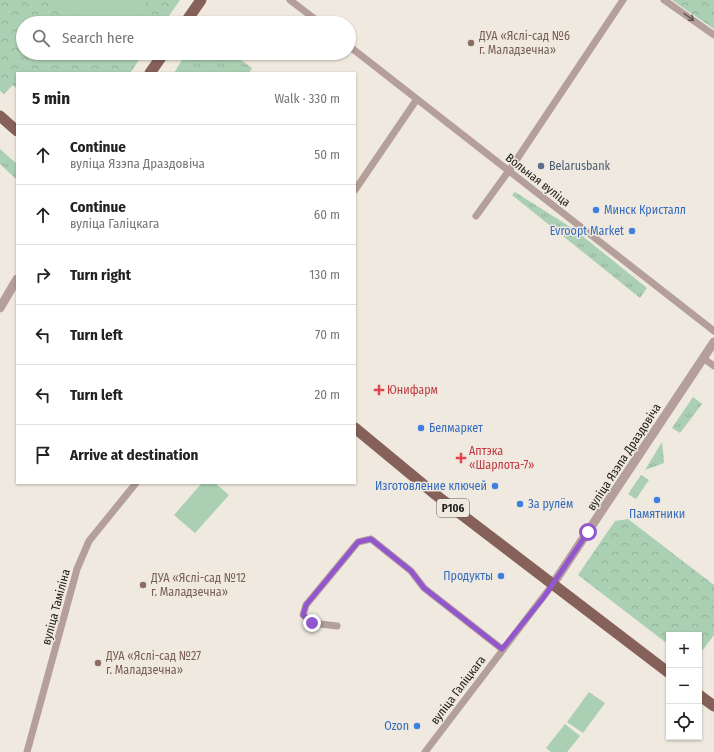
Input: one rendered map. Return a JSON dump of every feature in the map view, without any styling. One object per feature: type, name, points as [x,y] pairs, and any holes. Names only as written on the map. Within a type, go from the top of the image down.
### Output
[{"type":"main road","points":[[190,16],[200,0]]},
{"type":"main road","points":[[151,72],[159,60]]},
{"type":"main road","points":[[0,116],[16,130]]},
{"type":"main road","name":"Р106","points":[[356,429],[436,495],[666,671]]},
{"type":"main road","points":[[702,697],[714,706]]},
{"type":"street","points":[[290,0],[311,16]]},
{"type":"street","points":[[476,216],[509,171],[623,0]]},
{"type":"street","points":[[664,0],[714,35]]},
{"type":"street","name":"Вольная вуліца","points":[[356,51],[714,331]]},
{"type":"street","points":[[356,189],[417,99]]},
{"type":"street","points":[[0,308],[16,281]]},
{"type":"street","name":"вуліца Язэпа Драздовіча","points":[[552,584],[714,342]]},
{"type":"street","points":[[703,358],[714,366]]},
{"type":"street","name":"вуліца Таміліна","points":[[27,752],[77,569],[89,541],[135,484]]},
{"type":"street","points":[[337,626],[312,623],[303,615],[306,605],[358,542],[371,539],[411,571],[424,588],[502,649]]},
{"type":"street","name":"вуліца Галіцкага","points":[[425,752],[552,584]]},
{"type":"green space","points":[[0,0],[180,0],[169,16],[16,16],[16,60],[139,60],[131,72],[16,72],[16,88],[13,85],[4,94],[0,91]]},
{"type":"green space","points":[[58,0],[148,0],[136,16],[75,16],[56,2]]},
{"type":"green space","points":[[672,0],[714,0],[714,29]]},
{"type":"green space","points":[[182,60],[241,60],[252,68],[250,72],[175,72]]},
{"type":"green space","points":[[0,149],[16,163],[16,179],[0,164]]},
{"type":"green space","points":[[515,192],[575,230],[647,288],[640,298],[512,195]]},
{"type":"green space","points":[[693,397],[702,404],[680,433],[672,428]]},
{"type":"green space","points":[[662,442],[664,463],[645,470]]},
{"type":"green space","points":[[641,475],[649,480],[636,499],[628,494]]},
{"type":"green space","points":[[201,484],[216,484],[229,495],[195,533],[174,515]]},
{"type":"green space","points":[[628,519],[714,585],[714,635],[702,651],[702,632],[666,632],[666,643],[578,575],[615,521]]},
{"type":"green space","points":[[589,692],[605,703],[583,733],[567,722]]},
{"type":"green space","points":[[565,724],[580,736],[567,752],[551,752],[546,748]]},
{"type":"place","name":"ДУА «Яслі-сад №6 г. Маладзечна»","points":[[471,43]]},
{"type":"place","name":"Belarusbank","points":[[541,166]]},
{"type":"place","name":"Минск Кристалл","points":[[596,210]]},
{"type":"place","name":"Evroopt Market","points":[[632,231]]},
{"type":"place","name":"Юнифарм","points":[[379,390]]},
{"type":"place","name":"Белмаркет","points":[[421,428]]},
{"type":"place","name":"Аптэка «Шарлота-7»","points":[[461,458]]},
{"type":"place","name":"Изготовление ключей","points":[[495,486]]},
{"type":"place","name":"Памятники","points":[[657,500]]},
{"type":"place","name":"За рулём","points":[[520,504]]},
{"type":"place","name":"Продукты","points":[[501,576]]},
{"type":"place","name":"ДУА «Яслі-сад №12 г. Маладзечна»","points":[[143,585]]},
{"type":"place","name":"ДУА «Яслі-сад №27 г. Маладзечна»","points":[[98,663]]},
{"type":"place","name":"Ozon","points":[[417,726]]},
{"type":"route","points":[[312,623],[303,615],[306,605],[358,542],[371,539],[411,571],[424,588],[502,649],[544,597],[588,532]]}]
